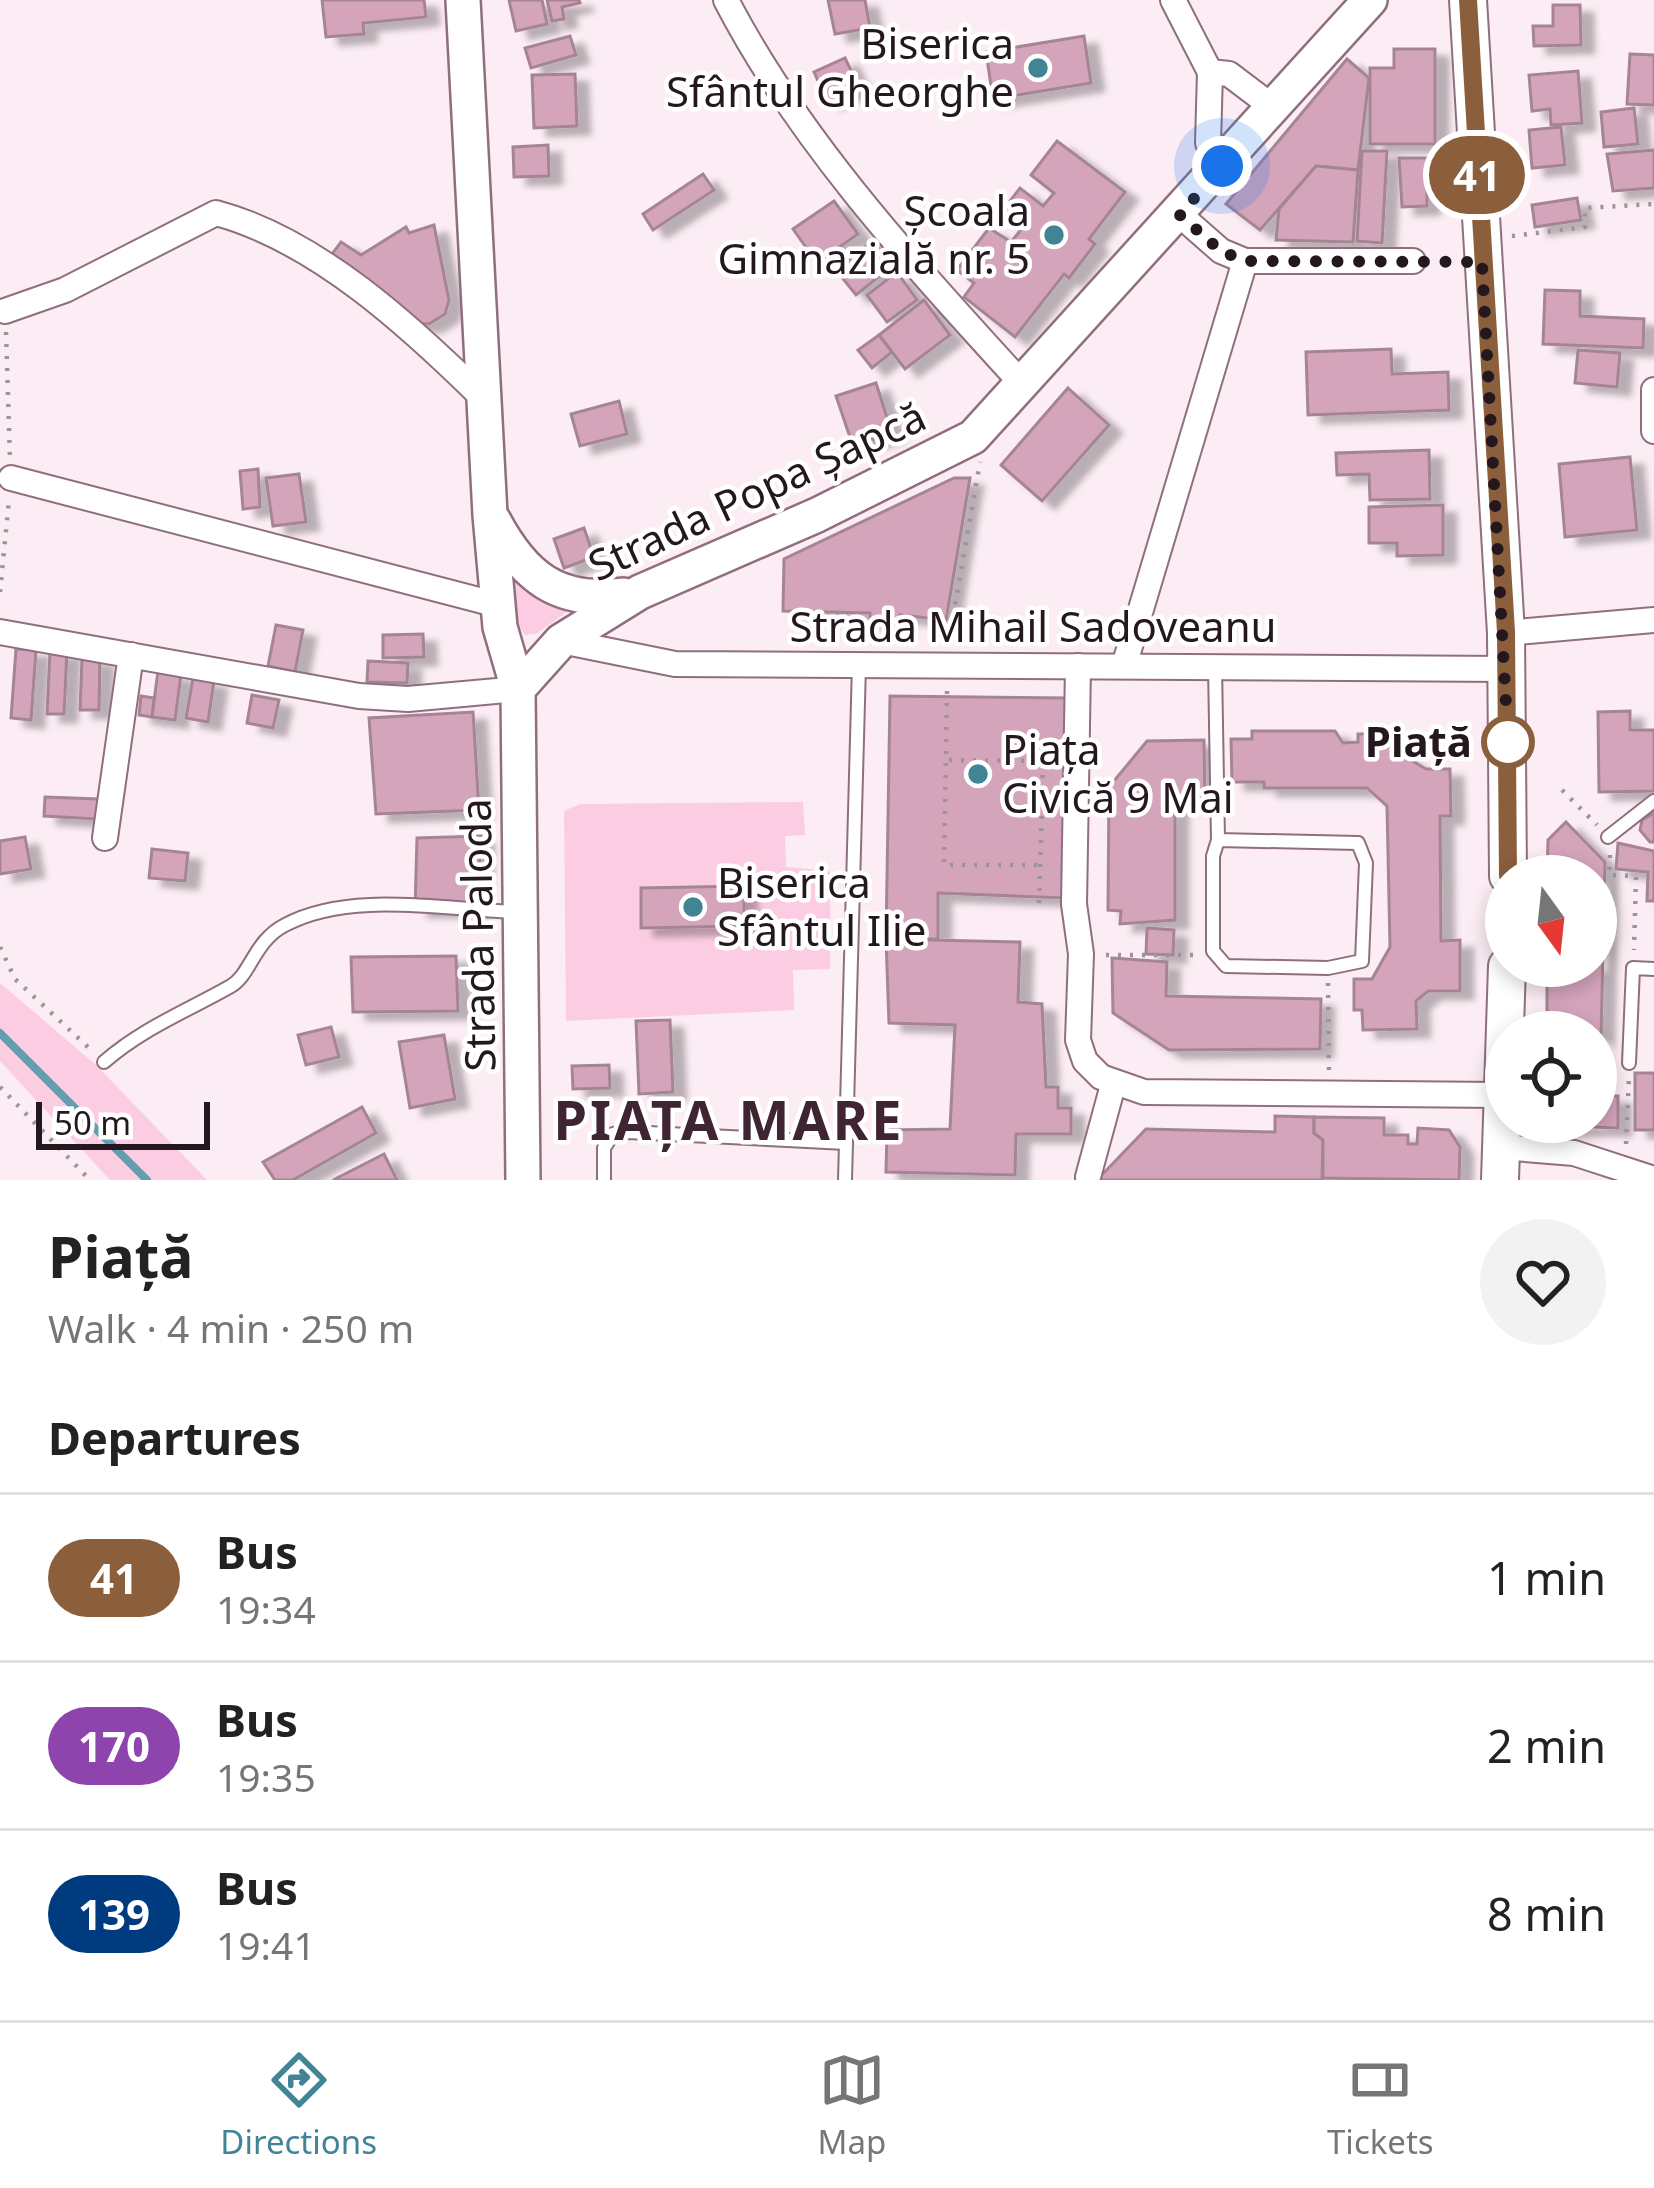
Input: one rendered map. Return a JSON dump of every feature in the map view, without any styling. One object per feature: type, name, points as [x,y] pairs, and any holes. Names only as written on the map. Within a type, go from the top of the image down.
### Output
[{"type":"main road","name":"Strada Paloda","points":[[463,0],[490,514],[504,656],[518,688],[523,1180]]},
{"type":"main road","name":"Strada Popa Șapcă","points":[[518,688],[561,641],[640,592],[942,456],[973,437],[1180,215],[1370,0]]},
{"type":"main road","points":[[1468,0],[1506,632],[1508,855]]},
{"type":"main road","points":[[490,514],[522,567],[541,584],[571,597],[640,592]]},
{"type":"street","points":[[726,0],[760,65],[794,111],[927,279],[1024,386]]},
{"type":"street","points":[[1173,0],[1210,71],[1208,142],[1222,166]]},
{"type":"street","points":[[1210,71],[1245,83],[1274,108]]},
{"type":"street","points":[[5,311],[83,281],[216,213],[247,221],[333,272],[446,362],[484,399]]},
{"type":"street","points":[[1180,215],[1221,251],[1245,261],[1413,261]]},
{"type":"street","points":[[1124,666],[1245,261]]},
{"type":"street","points":[[1654,390],[1654,431]]},
{"type":"street","points":[[11,478],[498,605]]},
{"type":"street","points":[[1506,632],[1654,620]]},
{"type":"street","points":[[0,632],[359,696],[408,699],[518,688]]},
{"type":"street","name":"Strada Mihail Sadoveanu","points":[[561,641],[675,664],[1507,669]]},
{"type":"street","points":[[105,838],[131,655]]},
{"type":"street","points":[[1078,666],[1074,904],[1081,954],[1078,1040],[1085,1061],[1113,1085],[1184,1093],[1485,1095]]},
{"type":"street","points":[[1088,1177],[1113,1085]]},
{"type":"street","points":[[1500,1163],[1574,1153],[1623,1174],[1654,1179]]},
{"type":"lane","points":[[844,1180],[859,665]]},
{"type":"lane","points":[[1215,666],[1218,840],[1213,856],[1214,951],[1226,966],[1328,968],[1361,961],[1366,948],[1366,854],[1358,843],[1218,840]]},
{"type":"lane","points":[[1608,837],[1654,801]]},
{"type":"lane","points":[[104,1062],[132,1038],[238,982],[258,944],[303,918],[354,907],[523,912]]},
{"type":"lane","points":[[1629,1063],[1633,968],[1654,969]]},
{"type":"lane","points":[[604,1180],[604,1148],[614,1134],[846,1144]]},
{"type":"path","points":[[1481,240],[1586,227],[1585,208],[1654,204]]},
{"type":"path","points":[[0,592],[11,478],[5,311]]},
{"type":"path","points":[[951,628],[981,459]]},
{"type":"path","points":[[946,691],[944,865],[1040,865]]},
{"type":"path","points":[[946,760],[1042,761],[1039,903]]},
{"type":"path","points":[[1562,790],[1608,837],[1610,875],[1636,876],[1633,968]]},
{"type":"path","points":[[1042,807],[1076,810]]},
{"type":"path","points":[[0,947],[15,979],[104,1062]]},
{"type":"path","points":[[1081,954],[1178,959],[1214,951]]},
{"type":"path","points":[[1328,968],[1329,1091]]},
{"type":"path","points":[[1623,1174],[1629,1063]]},
{"type":"path","points":[[0,1087],[90,1180]]},
{"type":"shaded area","points":[[510,573],[574,607],[536,634],[525,635],[514,619]]},
{"type":"shaded area","points":[[803,802],[805,835],[785,836],[786,867],[830,871],[830,969],[793,970],[794,1010],[566,1021],[564,811],[580,804]]},
{"type":"shaded area","points":[[0,983],[96,1065],[207,1180],[110,1180],[0,1061]]},
{"type":"building","points":[[322,0],[424,0],[426,17],[363,23],[364,34],[326,37]]},
{"type":"building","points":[[509,0],[542,0],[547,24],[516,31]]},
{"type":"building","points":[[547,0],[580,3],[562,7],[564,19],[552,21]]},
{"type":"building","points":[[828,0],[865,0],[870,28],[835,34]]},
{"type":"building","points":[[1553,5],[1580,5],[1581,45],[1534,46],[1533,26],[1553,26]]},
{"type":"building","points":[[570,36],[576,55],[531,68],[525,48]]},
{"type":"building","name":"Biserica Sfântul Gheorghe","points":[[1084,36],[1091,83],[993,99],[986,52]]},
{"type":"building","points":[[1394,49],[1435,49],[1435,144],[1370,144],[1370,68],[1394,68]]},
{"type":"building","points":[[1630,54],[1654,55],[1654,105],[1627,104]]},
{"type":"building","points":[[845,58],[859,87],[827,101],[814,72]]},
{"type":"building","points":[[1347,59],[1369,78],[1358,170],[1316,166],[1260,230],[1226,204]]},
{"type":"building","points":[[1578,71],[1582,123],[1551,125],[1550,109],[1532,111],[1529,75]]},
{"type":"building","points":[[575,74],[577,126],[534,128],[532,75]]},
{"type":"building","points":[[1634,108],[1638,144],[1604,147],[1601,112]]},
{"type":"building","points":[[1561,127],[1565,165],[1532,168],[1529,130]]},
{"type":"building","name":"Școala Gimnazială nr. 5","points":[[1057,141],[1125,192],[1089,239],[1095,244],[1069,278],[1064,274],[1015,337],[964,297],[974,283],[957,270],[989,228],[1011,242],[1020,231],[999,215],[1020,188],[1043,206],[1054,193],[1031,175]]},
{"type":"building","points":[[548,145],[549,176],[514,177],[513,147]]},
{"type":"building","points":[[1654,150],[1654,188],[1613,191],[1607,154]]},
{"type":"building","points":[[1362,151],[1387,151],[1382,243],[1357,241]]},
{"type":"building","points":[[1399,158],[1427,158],[1427,206],[1402,207]]},
{"type":"building","points":[[1316,166],[1358,170],[1353,242],[1276,240],[1279,209]]},
{"type":"building","points":[[703,174],[714,190],[653,230],[643,214]]},
{"type":"building","points":[[1577,198],[1581,220],[1535,227],[1532,205]]},
{"type":"building","points":[[834,201],[858,234],[817,263],[793,229]]},
{"type":"building","points":[[434,225],[449,300],[445,314],[429,324],[414,323],[329,258],[341,242],[361,255],[406,227],[409,233]]},
{"type":"building","points":[[876,238],[896,263],[856,295],[836,270]]},
{"type":"building","points":[[897,272],[917,300],[887,322],[867,295]]},
{"type":"building","points":[[1545,290],[1580,291],[1580,316],[1644,319],[1643,348],[1543,344]]},
{"type":"building","points":[[924,300],[950,335],[905,369],[879,335]]},
{"type":"building","points":[[879,335],[892,352],[872,368],[858,350]]},
{"type":"building","points":[[1391,349],[1392,374],[1448,372],[1449,410],[1308,415],[1306,352]]},
{"type":"building","points":[[1578,350],[1620,353],[1617,387],[1575,383]]},
{"type":"building","points":[[876,383],[892,433],[853,446],[836,396]]},
{"type":"building","points":[[1068,388],[1109,425],[1042,501],[1001,465]]},
{"type":"building","points":[[619,401],[627,434],[580,446],[571,414]]},
{"type":"building","points":[[1429,450],[1430,499],[1370,500],[1369,474],[1337,475],[1336,453]]},
{"type":"building","points":[[1630,457],[1637,530],[1565,537],[1559,464]]},
{"type":"building","points":[[258,469],[260,507],[243,509],[240,471]]},
{"type":"building","points":[[299,474],[306,522],[273,526],[266,478]]},
{"type":"building","points":[[954,478],[970,478],[946,620],[900,615],[900,624],[870,622],[870,613],[783,611],[784,559]]},
{"type":"building","points":[[1443,505],[1443,555],[1397,556],[1397,543],[1369,543],[1369,507]]},
{"type":"building","points":[[584,528],[594,557],[564,568],[554,539]]},
{"type":"building","points":[[276,625],[303,630],[295,672],[268,666]]},
{"type":"building","points":[[423,634],[424,657],[383,658],[383,635]]},
{"type":"building","points":[[16,649],[36,650],[31,720],[11,718]]},
{"type":"building","points":[[50,651],[67,651],[64,714],[47,714]]},
{"type":"building","points":[[82,658],[100,658],[99,710],[80,710]]},
{"type":"building","points":[[368,661],[408,663],[407,683],[367,682]]},
{"type":"building","points":[[158,671],[181,674],[175,720],[152,717]]},
{"type":"building","points":[[193,678],[214,681],[208,722],[186,718]]},
{"type":"building","points":[[252,695],[279,700],[273,728],[247,723]]},
{"type":"building","points":[[141,696],[154,698],[152,717],[139,715]]},
{"type":"building","name":"Piața Civică 9 Mai","points":[[890,696],[1069,698],[1066,898],[938,893],[938,939],[886,939]]},
{"type":"building","points":[[1630,711],[1630,730],[1654,730],[1654,791],[1599,792],[1598,712]]},
{"type":"building","points":[[473,712],[479,810],[376,814],[369,718]]},
{"type":"building","points":[[1252,731],[1335,731],[1343,743],[1358,742],[1358,734],[1399,734],[1399,753],[1426,769],[1450,769],[1451,816],[1440,816],[1441,941],[1460,940],[1460,991],[1428,991],[1416,1001],[1417,1029],[1363,1030],[1362,1010],[1354,1010],[1354,979],[1372,979],[1390,947],[1387,806],[1367,788],[1264,788],[1264,782],[1232,782],[1231,739],[1252,739]]},
{"type":"building","points":[[1204,740],[1205,802],[1175,801],[1175,920],[1120,924],[1121,911],[1108,910],[1109,787],[1147,741]]},
{"type":"building","points":[[45,797],[98,799],[97,819],[44,816]]},
{"type":"building","points":[[1654,813],[1654,842],[1650,842],[1640,830],[1642,820]]},
{"type":"building","points":[[1566,822],[1598,855],[1548,855],[1548,840]]},
{"type":"building","points":[[481,836],[477,909],[415,909],[417,838]]},
{"type":"building","points":[[25,837],[31,869],[0,874],[0,841]]},
{"type":"building","points":[[1618,843],[1654,851],[1654,901],[1647,901],[1648,872],[1617,869]]},
{"type":"building","points":[[152,849],[188,853],[185,881],[149,878]]},
{"type":"building","name":"Biserica Sfântul Ilie","points":[[744,886],[744,926],[641,928],[641,888]]},
{"type":"building","points":[[1147,928],[1174,930],[1173,955],[1146,954]]},
{"type":"building","points":[[886,939],[1020,942],[1018,1002],[1042,1004],[1046,1087],[1058,1087],[1058,1108],[1071,1108],[1071,1134],[1016,1134],[1015,1175],[886,1172],[887,1130],[950,1129],[955,1025],[889,1023]]},
{"type":"building","points":[[456,956],[458,1011],[353,1012],[351,957]]},
{"type":"building","points":[[1112,958],[1167,962],[1166,996],[1321,999],[1320,1049],[1169,1050],[1113,1013]]},
{"type":"building","points":[[1547,987],[1602,987],[1602,1011],[1547,1011]]},
{"type":"building","points":[[670,1020],[673,1092],[639,1094],[636,1021]]},
{"type":"building","points":[[331,1027],[339,1057],[306,1065],[298,1035]]},
{"type":"building","points":[[444,1035],[455,1099],[410,1108],[399,1042]]},
{"type":"building","points":[[609,1065],[610,1088],[573,1089],[572,1066]]},
{"type":"building","points":[[1635,1073],[1654,1073],[1654,1130],[1635,1130]]},
{"type":"building","points":[[362,1107],[376,1133],[293,1180],[275,1180],[263,1162]]},
{"type":"building","points":[[1275,1116],[1314,1117],[1314,1133],[1323,1140],[1322,1180],[1097,1180],[1146,1129],[1275,1132]]},
{"type":"building","points":[[1314,1117],[1384,1118],[1384,1135],[1408,1135],[1408,1144],[1417,1144],[1418,1128],[1449,1130],[1460,1147],[1459,1180],[1323,1178],[1323,1140],[1314,1133]]},
{"type":"building","points":[[384,1154],[397,1180],[333,1180]]},
{"type":"waterway","points":[[0,1033],[147,1180]]},
{"type":"bus line","name":"41","points":[[1468,0],[1506,632],[1508,855]]},
{"type":"place","name":"Biserica Sfântul Gheorghe","points":[[1038,68]]},
{"type":"place","name":"Școala Gimnazială nr. 5","points":[[1054,235]]},
{"type":"place","name":"Piață","points":[[1508,742]]},
{"type":"place","name":"Piața Civică 9 Mai","points":[[978,774]]},
{"type":"place","name":"Biserica Sfântul Ilie","points":[[693,907]]},
{"type":"district","name":"PIAȚA MARE","points":[[729,1121]]},
{"type":"route","points":[[1222,166],[1180,215],[1221,251],[1245,261],[1482,262],[1506,632],[1508,742]]}]
